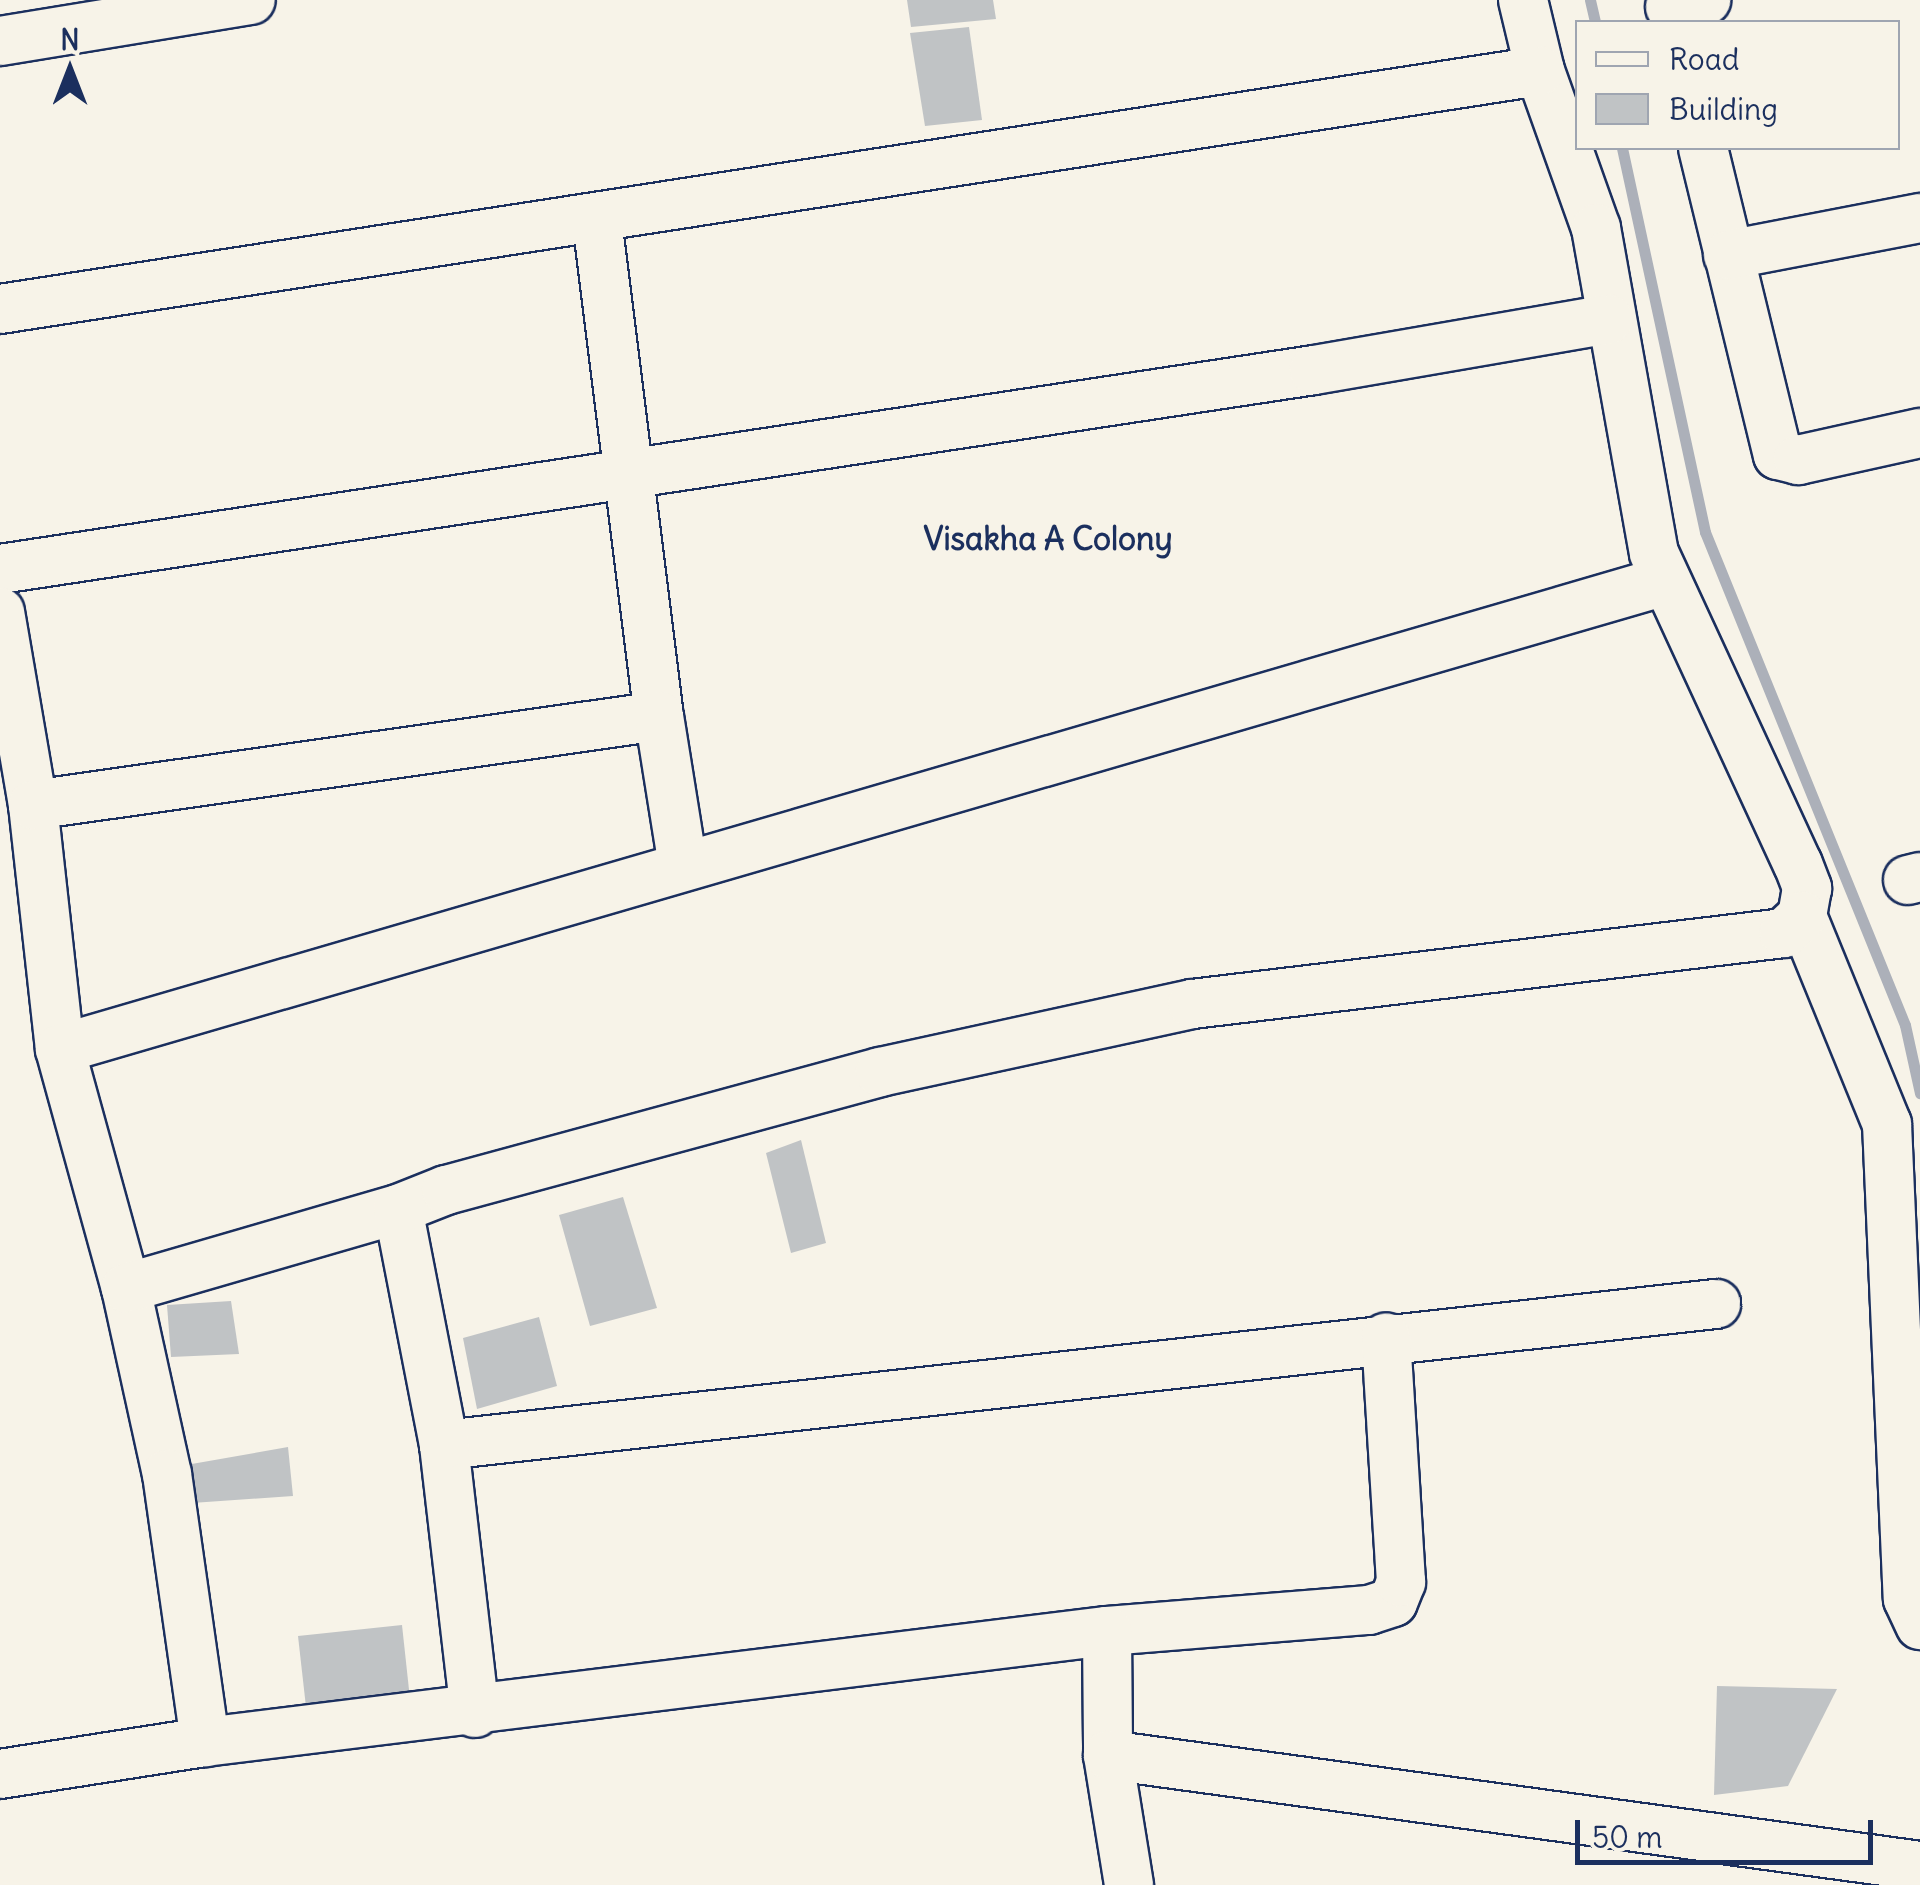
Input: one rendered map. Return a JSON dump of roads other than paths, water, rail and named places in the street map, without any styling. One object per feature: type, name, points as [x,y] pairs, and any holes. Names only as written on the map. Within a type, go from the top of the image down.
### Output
[{"type":"street","points":[[0,41],[251,0]]},
{"type":"street","points":[[1523,0],[1540,71],[1580,171],[1654,552],[1798,864],[1806,888],[1802,916],[1888,1124],[1908,1599],[1920,1625]]},
{"type":"street","points":[[0,309],[598,220],[1540,71]]},
{"type":"street","points":[[1703,150],[1778,455],[1798,460],[1920,433]]},
{"type":"street","points":[[1728,255],[1920,218]]},
{"type":"street","points":[[598,220],[659,716],[683,866]]},
{"type":"street","points":[[0,569],[1314,370],[1609,319]]},
{"type":"street","points":[[60,1049],[1666,582]]},
{"type":"street","points":[[0,612],[33,805],[60,1049],[126,1288],[166,1474],[205,1742]]},
{"type":"street","points":[[33,805],[659,716]]},
{"type":"street","points":[[126,1288],[398,1209],[446,1190],[880,1072],[1192,1004],[1784,933],[1802,916]]},
{"type":"street","points":[[398,1209],[444,1445],[475,1713]]},
{"type":"street","points":[[444,1445],[1386,1337],[1716,1304]]},
{"type":"street","points":[[0,1774],[205,1742],[475,1713],[1107,1631],[1370,1610],[1393,1602],[1402,1582],[1386,1337]]},
{"type":"street","points":[[1107,1631],[1108,1756],[1129,1885]]},
{"type":"street","points":[[1108,1756],[1920,1866]]},
{"type":"waterway","points":[[1590,0],[1595,20]]},
{"type":"waterway","points":[[1622,150],[1705,532],[1905,1025],[1920,1093]]},
{"type":"district","name":"Visakha A Colony","points":[[1048,539]]}]
